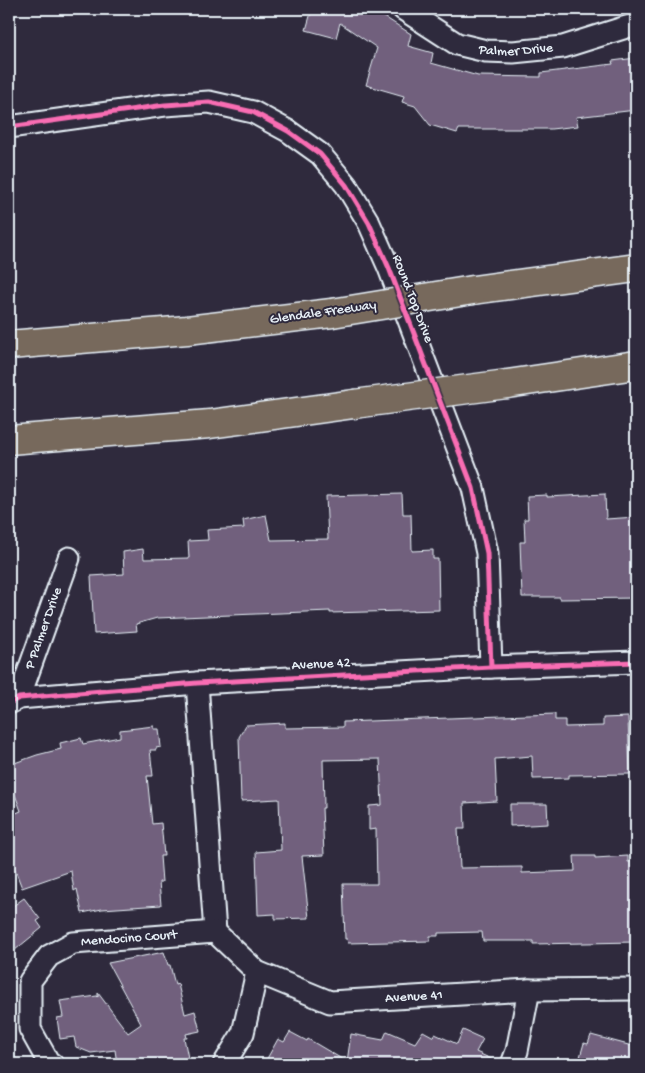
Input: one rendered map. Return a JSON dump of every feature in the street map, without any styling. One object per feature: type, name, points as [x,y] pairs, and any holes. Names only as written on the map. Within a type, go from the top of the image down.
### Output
[{"type":"highway","name":"Glendale Freeway","points":[[9,345],[187,330],[332,313],[473,290],[636,268]]},
{"type":"highway","points":[[9,440],[210,424],[636,365]]},
{"type":"street","name":"Palmer Drive","points":[[403,9],[457,44],[486,51],[513,52],[563,46],[636,24]]},
{"type":"street","name":"Round Top Drive","points":[[9,127],[165,105],[209,102],[253,112],[288,130],[320,154],[346,184],[369,224],[389,268],[473,488],[487,553],[492,667]]},
{"type":"street","name":"P Palmer Drive","points":[[14,701],[69,558]]},
{"type":"street","name":"Avenue 42","points":[[14,701],[197,683],[492,667],[636,662]]},
{"type":"street","points":[[197,683],[215,932]]},
{"type":"street","name":"Avenue 41","points":[[215,932],[257,972],[330,1002],[529,990],[636,989]]},
{"type":"street","name":"Mendocino Court","points":[[52,1064],[49,1063],[30,1029],[30,981],[49,956],[73,943],[215,932]]},
{"type":"street","points":[[224,1064],[242,1034],[257,972]]},
{"type":"street","points":[[512,1064],[517,1051],[529,990]]},
{"type":"building","points":[[312,9],[372,9],[411,34],[408,46],[433,53],[431,63],[478,76],[541,77],[541,73],[613,64],[612,61],[636,58],[636,110],[576,117],[578,126],[551,129],[459,129],[457,133],[430,125],[415,106],[402,102],[404,96],[366,85],[377,48],[340,23],[336,38],[306,30]]},
{"type":"building","points":[[402,494],[403,514],[411,514],[412,551],[433,550],[433,559],[438,559],[439,610],[330,613],[330,611],[157,618],[136,624],[137,631],[94,634],[91,576],[124,574],[123,552],[143,549],[144,559],[189,558],[188,541],[208,540],[207,530],[244,528],[243,520],[266,515],[271,540],[328,539],[326,496]]},
{"type":"building","points":[[605,494],[606,519],[636,517],[636,598],[560,599],[560,597],[522,597],[520,542],[525,542],[524,519],[528,519],[527,496],[547,495],[547,497]]},
{"type":"building","points":[[555,714],[555,720],[565,720],[565,727],[603,726],[603,718],[628,717],[630,774],[569,775],[569,778],[533,779],[532,756],[495,759],[497,801],[464,803],[465,829],[458,829],[460,868],[522,867],[522,873],[575,871],[574,856],[595,856],[595,858],[628,856],[628,862],[636,861],[636,942],[533,944],[533,941],[483,941],[482,932],[438,933],[438,936],[430,936],[430,941],[348,943],[347,939],[345,939],[343,884],[377,884],[376,829],[369,830],[369,806],[382,805],[380,759],[323,760],[324,808],[322,808],[324,855],[302,856],[309,918],[275,919],[275,914],[258,915],[256,852],[281,850],[279,799],[241,801],[239,737],[246,725],[285,723],[285,728],[343,727],[343,722]]},
{"type":"building","points":[[154,726],[154,729],[159,729],[161,747],[156,748],[156,750],[150,750],[153,776],[147,776],[152,824],[161,823],[164,856],[160,856],[162,882],[159,882],[161,905],[102,909],[82,913],[77,889],[74,891],[71,871],[22,888],[9,854],[9,816],[21,811],[9,778],[9,765],[61,749],[60,743],[81,738],[83,744],[120,737],[120,730]]},
{"type":"building","points":[[510,804],[547,804],[548,824],[510,826]]},
{"type":"building","points":[[24,898],[40,919],[37,921],[42,928],[9,955],[9,909]]},
{"type":"building","points":[[164,952],[168,965],[170,965],[175,985],[178,984],[185,1014],[195,1011],[200,1031],[186,1034],[187,1038],[184,1038],[188,1058],[164,1064],[117,1064],[115,1050],[91,1053],[76,1047],[74,1037],[60,1039],[57,1018],[63,1017],[60,1001],[98,997],[98,993],[128,1033],[141,1024],[108,963]]},
{"type":"building","points":[[463,1030],[483,1039],[476,1052],[500,1064],[264,1064],[278,1039],[284,1042],[290,1032],[307,1041],[308,1039],[347,1062],[351,1034],[383,1040],[387,1031],[415,1043],[423,1031],[434,1037],[435,1034],[457,1044]]},
{"type":"building","points":[[591,1035],[636,1047],[636,1064],[578,1064],[584,1043],[588,1044]]},
{"type":"cycle path","points":[[9,127],[165,105],[209,102],[253,112],[288,131],[320,154],[346,185],[369,223],[389,268],[473,488],[487,553],[491,667]]},
{"type":"cycle path","points":[[9,703],[19,698],[197,683],[491,667],[636,662]]}]
